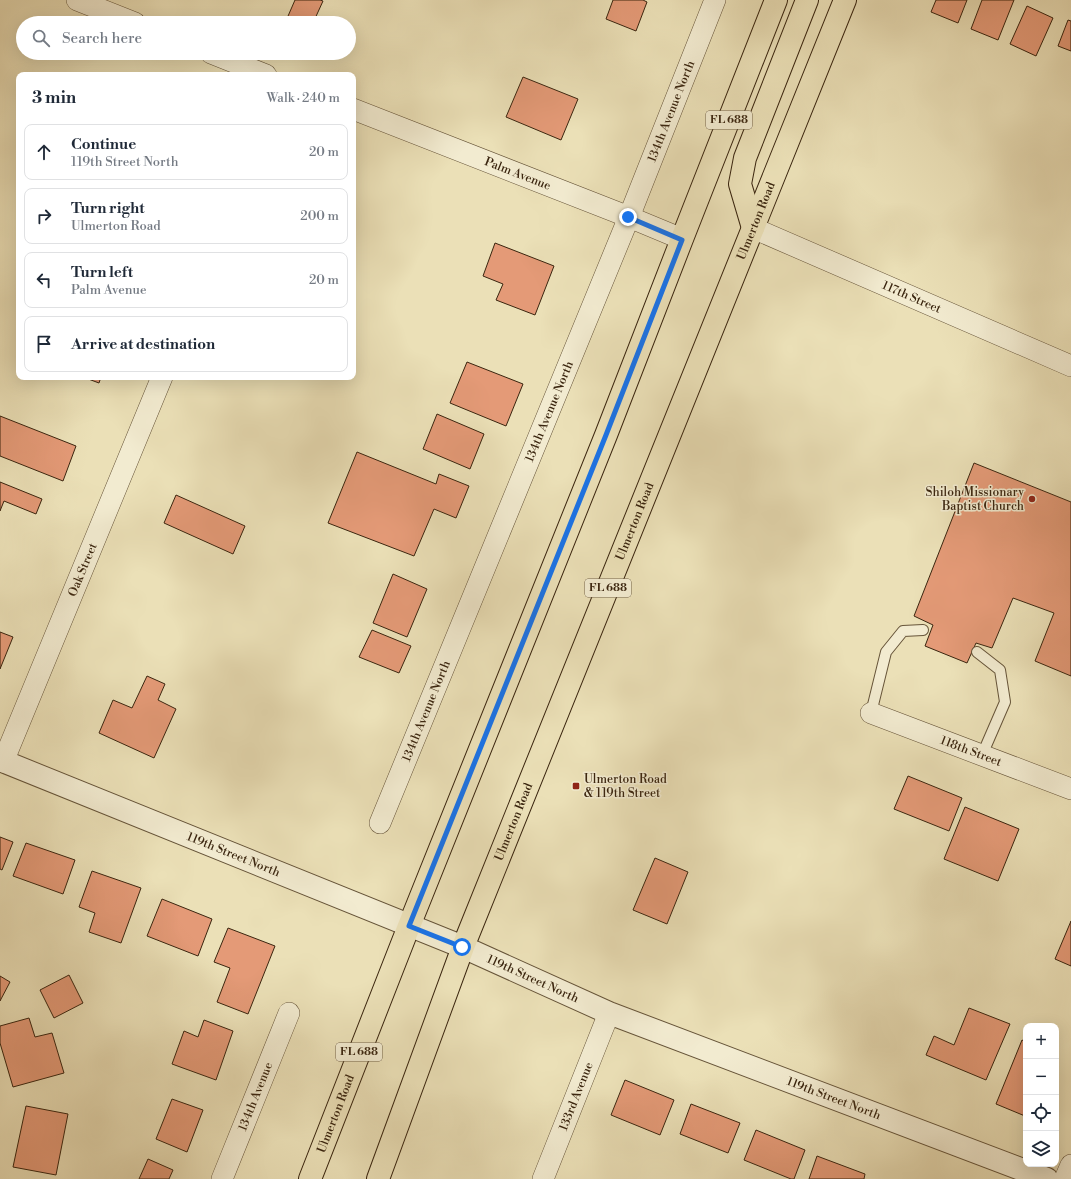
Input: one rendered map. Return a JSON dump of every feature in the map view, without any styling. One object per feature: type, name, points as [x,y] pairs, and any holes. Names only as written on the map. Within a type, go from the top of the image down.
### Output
[{"type":"main road","name":"Ulmerton Road","points":[[310,1179],[409,926],[606,435],[776,0]]},
{"type":"main road","points":[[753,228],[740,184],[745,158],[807,0]]},
{"type":"main road","name":"Ulmerton Road","points":[[378,1179],[462,947],[845,0]]},
{"type":"street","points":[[77,0],[117,16]]},
{"type":"street","name":"134th Avenue North","points":[[380,823],[628,217],[715,0]]},
{"type":"street","points":[[228,60],[258,72]]},
{"type":"street","name":"Palm Avenue","points":[[356,110],[628,217],[682,240]]},
{"type":"street","name":"117th Street","points":[[753,228],[1071,366]]},
{"type":"street","name":"Oak Street","points":[[2,761],[161,380]]},
{"type":"street","name":"118th Street","points":[[871,713],[1071,789]]},
{"type":"street","name":"119th Street North","points":[[2,761],[462,947],[610,1013],[1047,1179]]},
{"type":"street","name":"134th Avenue","points":[[222,1179],[290,1013]]},
{"type":"street","name":"133rd Avenue","points":[[544,1179],[610,1013]]},
{"type":"street","points":[[1065,1179],[1071,1165]]},
{"type":"lane","points":[[871,713],[886,652],[903,630],[923,630]]},
{"type":"lane","points":[[977,652],[1000,670],[1005,702],[982,755]]},
{"type":"building","points":[[295,0],[323,1],[316,16],[288,16]]},
{"type":"building","points":[[613,0],[643,0],[647,2],[636,31],[606,19]]},
{"type":"building","points":[[936,0],[967,0],[958,23],[931,12]]},
{"type":"building","points":[[982,0],[1014,0],[998,40],[971,29]]},
{"type":"building","points":[[1027,6],[1053,18],[1036,56],[1010,44]]},
{"type":"building","points":[[1068,20],[1071,21],[1071,51],[1058,46]]},
{"type":"building","points":[[523,77],[578,99],[561,140],[506,117]]},
{"type":"building","points":[[495,243],[554,266],[535,315],[496,300],[503,284],[483,276]]},
{"type":"building","points":[[467,362],[523,384],[506,426],[450,403]]},
{"type":"building","points":[[91,380],[100,380],[99,383]]},
{"type":"building","points":[[437,414],[484,434],[470,469],[423,449]]},
{"type":"building","points":[[0,416],[76,446],[63,481],[0,456]]},
{"type":"building","points":[[357,452],[436,484],[439,474],[469,486],[456,518],[434,509],[414,556],[328,523]]},
{"type":"building","points":[[974,463],[1071,502],[1071,676],[1035,661],[1054,613],[1013,598],[992,648],[976,643],[967,663],[925,646],[933,625],[914,616]]},
{"type":"building","points":[[0,482],[42,499],[36,514],[4,501],[0,511]]},
{"type":"building","points":[[176,495],[245,526],[233,554],[164,523]]},
{"type":"building","points":[[393,574],[427,589],[407,637],[373,623]]},
{"type":"building","points":[[372,630],[411,646],[399,673],[359,657]]},
{"type":"building","points":[[0,632],[13,637],[0,669]]},
{"type":"building","points":[[147,676],[165,684],[158,700],[176,709],[154,758],[99,733],[113,700],[132,708]]},
{"type":"building","points":[[908,776],[962,798],[949,831],[894,809]]},
{"type":"building","points":[[965,807],[1019,829],[998,881],[944,859]]},
{"type":"building","points":[[0,837],[13,842],[2,870],[0,869]]},
{"type":"building","points":[[26,843],[75,860],[63,894],[13,876]]},
{"type":"building","points":[[655,858],[688,872],[667,924],[633,910]]},
{"type":"building","points":[[92,871],[141,888],[121,943],[89,932],[95,913],[79,907]]},
{"type":"building","points":[[162,899],[212,919],[198,956],[147,936]]},
{"type":"building","points":[[1071,921],[1071,966],[1055,959]]},
{"type":"building","points":[[228,928],[275,946],[248,1014],[217,1002],[230,968],[214,962]]},
{"type":"building","points":[[69,975],[83,1003],[54,1018],[40,990]]},
{"type":"building","points":[[0,976],[10,982],[0,1001]]},
{"type":"building","points":[[969,1008],[1010,1024],[986,1080],[926,1055],[934,1036],[954,1045]]},
{"type":"building","points":[[29,1018],[35,1037],[52,1033],[64,1073],[13,1087],[0,1043],[0,1026]]},
{"type":"building","points":[[204,1020],[233,1031],[216,1080],[172,1064],[184,1031],[198,1037]]},
{"type":"building","points":[[1022,1040],[1023,1115],[996,1104]]},
{"type":"building","points":[[625,1080],[674,1100],[660,1135],[611,1115]]},
{"type":"building","points":[[172,1099],[203,1110],[187,1152],[156,1139]]},
{"type":"building","points":[[691,1104],[740,1123],[728,1153],[680,1134]]},
{"type":"building","points":[[26,1106],[68,1114],[56,1175],[13,1167]]},
{"type":"building","points":[[756,1130],[805,1150],[794,1179],[744,1160]]},
{"type":"building","points":[[817,1156],[865,1174],[864,1179],[809,1179]]},
{"type":"building","points":[[148,1159],[173,1170],[169,1179],[139,1179]]},
{"type":"place","name":"Shiloh Missionary Baptist Church","points":[[1032,499]]},
{"type":"place","name":"Ulmerton Road & 119th Street","points":[[576,786]]},
{"type":"route","points":[[462,947],[409,926],[606,435],[682,240],[628,217]]}]
